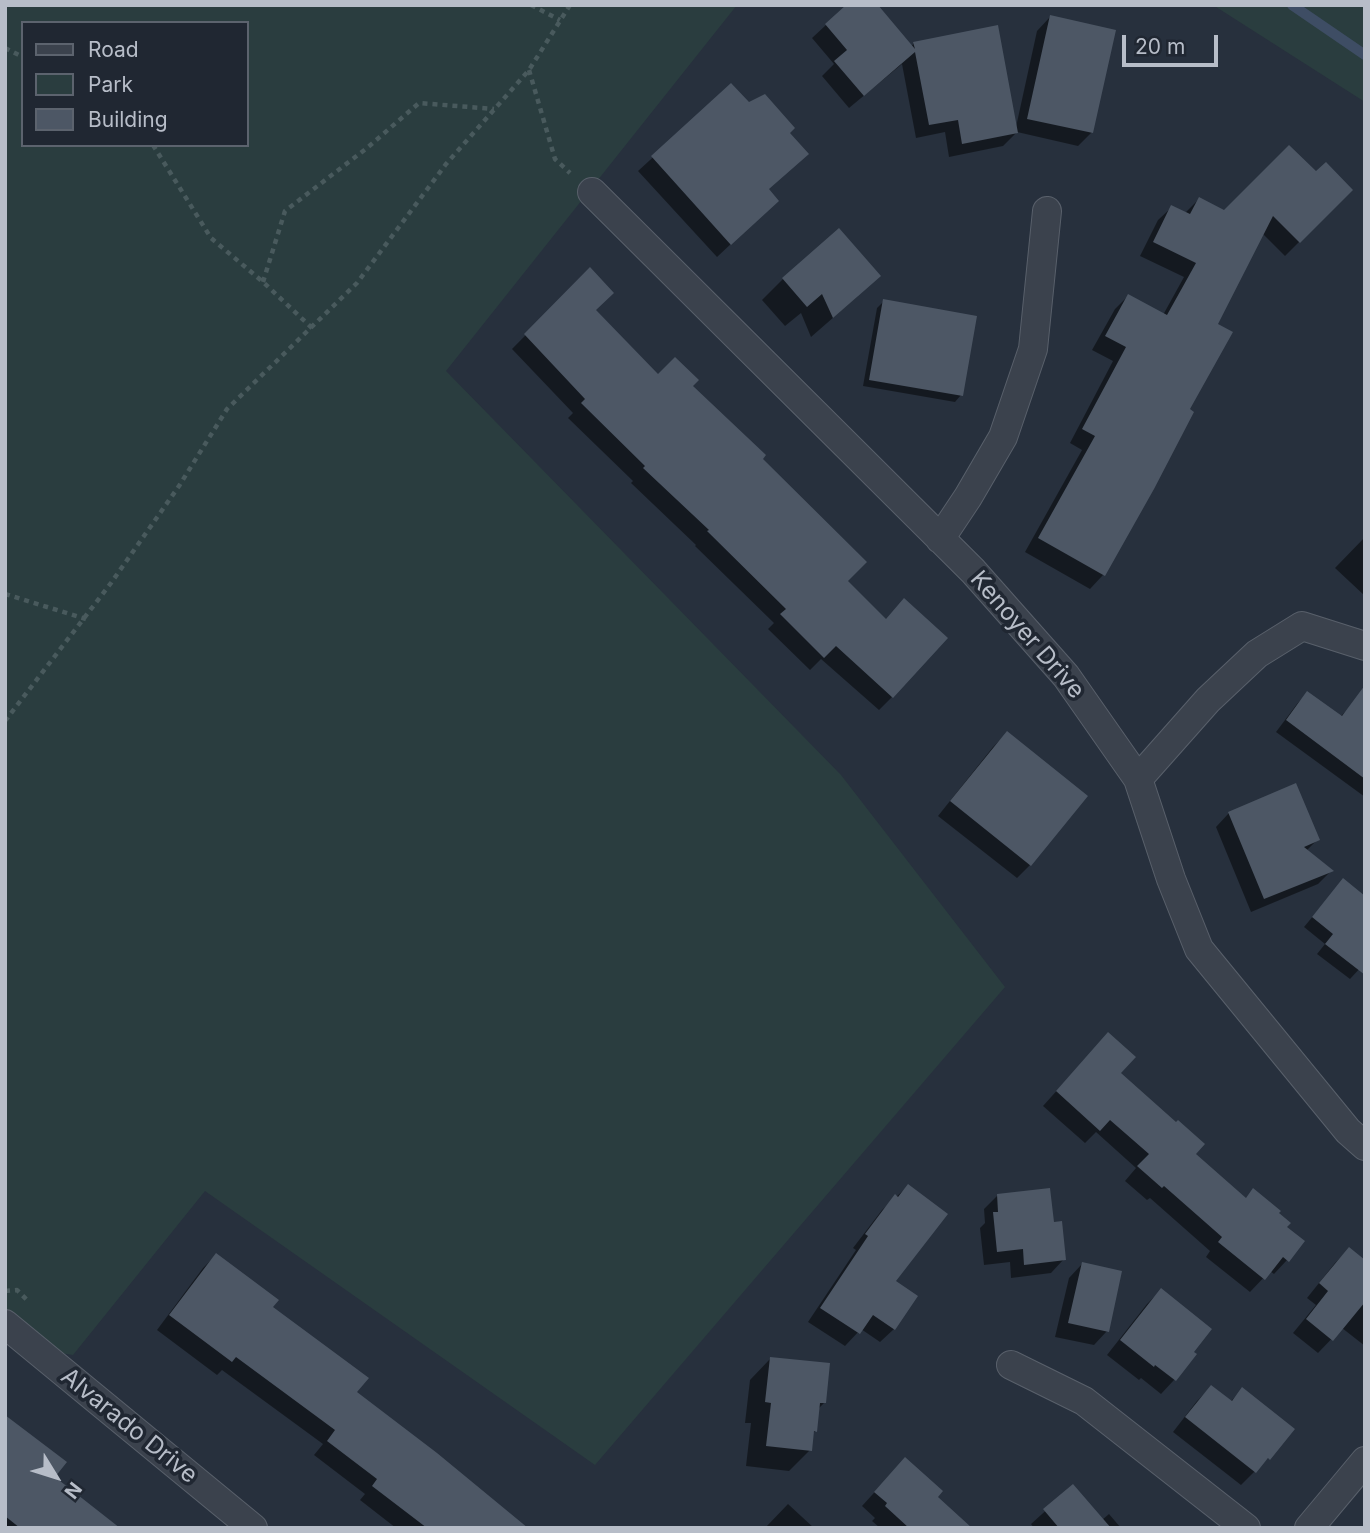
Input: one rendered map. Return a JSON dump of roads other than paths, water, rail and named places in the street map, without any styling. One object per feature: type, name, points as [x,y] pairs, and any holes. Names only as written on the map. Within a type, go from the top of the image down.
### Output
[{"type":"street","name":"Kenoyer Drive","points":[[592,192],[973,571],[1066,676],[1138,779],[1171,879],[1199,949],[1348,1131],[1365,1146]]},
{"type":"street","points":[[940,539],[1003,437],[1033,349],[1047,211]]},
{"type":"street","points":[[1138,779],[1208,700],[1247,663],[1302,626],[1365,646]]},
{"type":"street","name":"Alvarado Drive","points":[[5,1324],[253,1528]]},
{"type":"street","points":[[1011,1365],[1084,1401],[1246,1528]]},
{"type":"street","points":[[1309,1528],[1365,1461]]},
{"type":"waterway","points":[[1292,5],[1365,55]]}]
